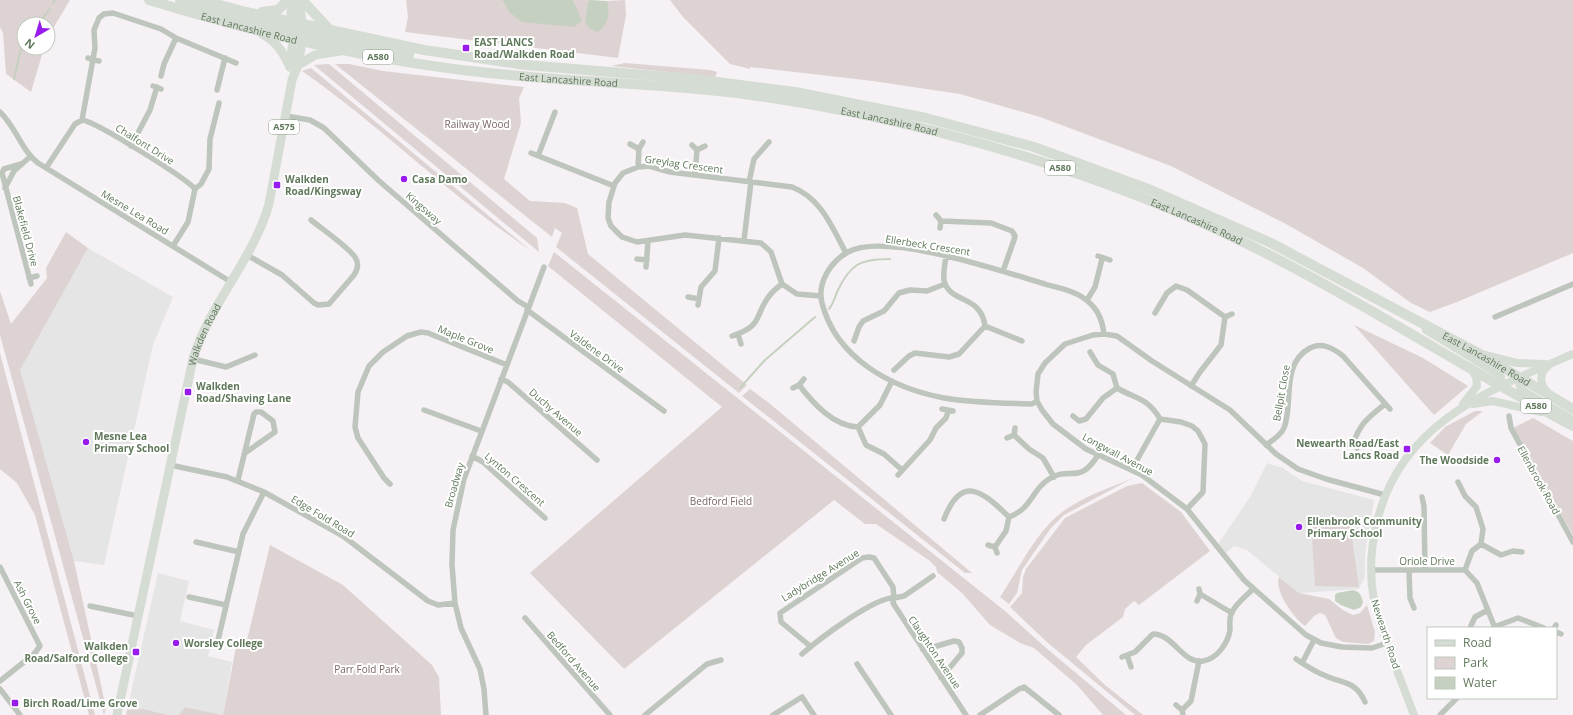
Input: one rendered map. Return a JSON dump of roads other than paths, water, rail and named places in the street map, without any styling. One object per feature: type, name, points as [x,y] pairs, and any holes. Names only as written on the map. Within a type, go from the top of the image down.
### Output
[{"type":"highway","name":"East Lancashire Road","points":[[149,0],[258,32],[298,37],[342,50],[464,69],[735,93],[864,115],[935,131],[1020,154],[1136,196],[1239,240],[1368,308],[1573,426]]},
{"type":"highway","points":[[180,0],[298,37],[447,62],[464,69]]},
{"type":"highway","name":"East Lancashire Road","points":[[201,0],[246,12],[424,50],[526,65],[607,70],[750,85],[853,102],[926,118],[1034,147],[1152,190],[1271,243],[1480,354],[1518,378],[1549,394],[1573,409]]},
{"type":"highway","points":[[246,12],[275,10],[290,0]]},
{"type":"highway","name":"Walkden Road","points":[[290,0],[297,22]]},
{"type":"highway","points":[[300,0],[330,30]]},
{"type":"highway","name":"Walkden Road","points":[[298,37],[297,22],[300,0]]},
{"type":"main road","points":[[258,32],[277,44],[294,66],[315,55],[342,50]]},
{"type":"main road","name":"Walkden Road","points":[[117,715],[193,359],[205,329],[260,231],[269,204],[286,116],[298,37]]},
{"type":"main road","points":[[1407,316],[1455,349],[1498,374],[1501,377],[1500,385]]},
{"type":"main road","points":[[1480,354],[1517,362],[1550,364]]},
{"type":"main road","points":[[1573,354],[1518,378],[1517,383],[1520,387],[1573,420]]},
{"type":"main road","points":[[1549,394],[1544,389],[1541,381],[1542,372],[1550,364]]},
{"type":"main road","points":[[1456,410],[1477,386],[1476,377],[1470,368]]},
{"type":"main road","name":"Newearth Road","points":[[1414,715],[1387,643],[1374,600],[1371,570],[1375,531],[1385,495],[1396,473],[1418,443],[1456,410],[1500,385],[1518,378]]},
{"type":"main road","points":[[1456,410],[1478,402],[1493,400],[1552,415]]},
{"type":"street","points":[[46,168],[75,124],[82,120],[93,60],[94,30],[99,18],[108,13],[161,29],[176,38],[236,63]]},
{"type":"street","points":[[161,76],[164,64],[176,38]]},
{"type":"street","points":[[217,90],[225,58]]},
{"type":"street","points":[[131,146],[150,110],[157,87]]},
{"type":"street","points":[[173,246],[188,222],[195,189],[201,184],[209,169],[210,139],[219,103]]},
{"type":"street","name":"Mesne Lea Road","points":[[0,112],[13,127],[31,156],[46,168],[231,282]]},
{"type":"street","points":[[538,156],[554,112]]},
{"type":"street","name":"Kingsway","points":[[286,116],[310,120],[324,128],[405,204],[527,308]]},
{"type":"street","name":"Chalfont Drive","points":[[82,120],[91,122],[131,146],[187,181],[195,189]]},
{"type":"street","points":[[638,167],[639,148],[642,142]]},
{"type":"street","points":[[744,240],[752,163],[760,148],[769,142]]},
{"type":"street","points":[[630,144],[639,148]]},
{"type":"street","points":[[692,144],[697,150],[695,175]]},
{"type":"street","points":[[697,150],[705,146]]},
{"type":"street","points":[[531,153],[614,186]]},
{"type":"street","name":"Blakefield Drive","points":[[5,188],[9,178],[21,164],[31,156]]},
{"type":"street","name":"Blakefield Drive","points":[[21,164],[7,167],[2,171],[5,188],[31,284]]},
{"type":"street","name":"Greylag Crescent","points":[[782,284],[776,272],[773,256],[761,243],[744,240],[685,235],[648,242],[629,240],[622,237],[611,226],[608,218],[609,202],[614,186],[623,173],[638,167],[649,166],[670,172],[784,185],[806,194],[820,207],[846,253]]},
{"type":"street","points":[[936,215],[941,221],[991,223],[1012,230],[1015,236],[1003,271]]},
{"type":"street","points":[[247,255],[282,275],[314,303],[318,305],[329,304],[357,271],[357,261],[350,252],[311,220]]},
{"type":"street","points":[[940,228],[941,221]]},
{"type":"street","points":[[688,297],[698,302],[701,287],[715,271],[719,238]]},
{"type":"street","points":[[646,267],[648,242]]},
{"type":"street","name":"Ellerbeck Crescent","points":[[1037,402],[1032,404],[979,402],[943,398],[892,381],[867,367],[842,344],[825,314],[821,296],[827,273],[836,261],[846,253],[857,248],[876,246],[946,256],[1064,289],[1087,300],[1101,316],[1104,334]]},
{"type":"street","points":[[946,256],[944,275],[945,284],[952,294],[974,304],[982,315],[985,326]]},
{"type":"street","points":[[1087,300],[1095,287],[1100,258],[1110,260]]},
{"type":"street","points":[[637,259],[647,260]]},
{"type":"street","name":"Broadway","points":[[486,715],[484,689],[480,669],[461,628],[454,603],[452,565],[453,530],[459,497],[472,456],[544,266]]},
{"type":"street","name":"Blakefield Drive","points":[[29,278],[37,276]]},
{"type":"street","points":[[741,344],[735,335],[749,328],[756,321],[770,294],[782,284],[797,294],[821,296]]},
{"type":"street","points":[[849,334],[855,338],[863,320],[884,311],[899,293],[910,290],[927,291],[945,284]]},
{"type":"street","points":[[1495,317],[1573,284]]},
{"type":"street","points":[[1155,313],[1169,290],[1176,286],[1181,287],[1225,317]]},
{"type":"street","points":[[1161,302],[1168,306]]},
{"type":"street","name":"Valdene Drive","points":[[527,308],[664,411]]},
{"type":"street","points":[[1225,317],[1232,314]]},
{"type":"street","points":[[1191,386],[1221,346],[1225,317]]},
{"type":"street","points":[[985,326],[999,330],[1012,338],[1022,341]]},
{"type":"street","points":[[894,370],[904,365],[915,353],[949,357],[955,356],[964,351],[985,326]]},
{"type":"street","name":"Maple Grove","points":[[390,484],[384,478],[360,442],[355,427],[358,392],[366,372],[375,359],[407,336],[421,332],[428,333],[506,365]]},
{"type":"street","points":[[1037,402],[1036,392],[1038,374],[1051,356],[1065,344],[1084,336],[1104,334],[1123,339],[1140,353],[1230,410],[1286,462],[1309,474],[1385,495]]},
{"type":"street","points":[[1010,345],[1012,338]]},
{"type":"street","name":"Bellpit Close","points":[[1266,445],[1284,428],[1292,372],[1296,360],[1305,351],[1314,346],[1324,345],[1336,350],[1390,409]]},
{"type":"street","points":[[1090,352],[1098,365],[1113,374],[1117,388]]},
{"type":"street","points":[[193,359],[226,367],[255,355]]},
{"type":"street","name":"Duchy Avenue","points":[[501,379],[508,382],[597,460]]},
{"type":"street","points":[[793,388],[799,385],[804,379]]},
{"type":"street","points":[[858,427],[880,405],[892,381]]},
{"type":"street","points":[[799,385],[807,396],[832,418],[845,425],[858,427]]},
{"type":"street","points":[[1073,416],[1079,421],[1086,419],[1103,398],[1117,388]]},
{"type":"street","points":[[1117,388],[1139,397],[1148,403],[1160,419],[1181,422],[1192,426],[1198,431],[1205,444],[1203,492],[1187,509]]},
{"type":"street","name":"Longwall Avenue","points":[[1037,402],[1044,414],[1053,424],[1077,443],[1098,455],[1142,475],[1187,509],[1225,558],[1253,589],[1314,640],[1342,647],[1372,648],[1387,643]]},
{"type":"street","points":[[1352,445],[1358,430],[1365,420],[1385,404]]},
{"type":"street","points":[[898,475],[930,440],[936,428],[950,412],[942,409]]},
{"type":"street","points":[[424,410],[481,431]]},
{"type":"street","points":[[238,480],[254,414],[256,412],[261,412],[273,421],[275,432],[245,453]]},
{"type":"street","name":"Ellenbrook Road","points":[[1509,416],[1511,428],[1573,542]]},
{"type":"street","points":[[1137,460],[1144,454],[1160,419]]},
{"type":"street","points":[[858,427],[866,445],[884,454],[902,470]]},
{"type":"street","points":[[1014,435],[1015,428]]},
{"type":"street","points":[[1014,435],[1028,449],[1043,458],[1054,476]]},
{"type":"street","points":[[1007,438],[1014,435]]},
{"type":"street","points":[[1009,517],[1024,510],[1044,483],[1054,476],[1084,472],[1098,455]]},
{"type":"street","name":"Lynton Crescent","points":[[472,456],[483,462],[545,518]]},
{"type":"street","name":"Edge Fold Road","points":[[170,465],[238,480],[264,492],[342,536],[428,601],[438,605],[454,603]]},
{"type":"street","points":[[1458,482],[1465,496],[1476,506],[1483,529],[1481,544],[1472,551],[1465,570]]},
{"type":"street","points":[[971,491],[972,485]]},
{"type":"street","points":[[944,519],[945,510],[957,496],[971,491],[985,495],[1009,517]]},
{"type":"street","points":[[218,640],[245,528],[264,492]]},
{"type":"street","points":[[1422,497],[1424,506],[1425,570]]},
{"type":"street","points":[[988,545],[996,550],[1006,531],[1009,517]]},
{"type":"street","points":[[196,542],[239,552]]},
{"type":"street","points":[[1481,544],[1501,556],[1514,551],[1522,552]]},
{"type":"street","name":"Ladybridge Avenue","points":[[810,646],[781,622],[780,613],[862,558],[870,557],[877,562],[894,588],[894,598]]},
{"type":"street","name":"Ash Grove","points":[[0,567],[40,646],[34,654],[0,681]]},
{"type":"street","name":"Oriole Drive","points":[[1371,570],[1465,570],[1477,583],[1495,627]]},
{"type":"street","points":[[1409,570],[1410,598],[1414,608]]},
{"type":"street","points":[[802,654],[830,631],[882,600],[904,596],[933,576]]},
{"type":"street","points":[[1153,634],[1168,639],[1188,657],[1198,661],[1210,658],[1228,637],[1232,614],[1253,589]]},
{"type":"street","points":[[1197,601],[1199,592],[1232,614]]},
{"type":"street","points":[[189,597],[226,605]]},
{"type":"street","name":"Claughton Avenue","points":[[894,598],[895,608],[966,715]]},
{"type":"street","points":[[90,606],[138,616]]},
{"type":"street","points":[[1470,627],[1475,617],[1488,610]]},
{"type":"street","name":"Bedford Avenue","points":[[525,618],[610,715]]},
{"type":"street","points":[[1495,627],[1518,618],[1541,627]]},
{"type":"street","points":[[1151,626],[1153,634]]},
{"type":"street","points":[[1131,667],[1124,656],[1135,652],[1153,634]]},
{"type":"street","points":[[1302,663],[1314,640]]},
{"type":"street","points":[[923,650],[954,641],[959,642],[962,648],[962,653],[941,678]]},
{"type":"street","points":[[645,715],[707,664],[714,659],[721,660]]},
{"type":"street","points":[[1296,659],[1326,676],[1349,683],[1363,690],[1365,702]]},
{"type":"street","points":[[1176,705],[1182,712],[1191,701],[1198,661]]},
{"type":"street","points":[[857,664],[891,715]]},
{"type":"street","points":[[980,715],[987,713],[1019,688],[1024,687],[1060,715]]},
{"type":"street","points":[[0,689],[20,715]]},
{"type":"street","points":[[773,715],[802,697],[814,715]]},
{"type":"street","points":[[1440,715],[1456,699]]},
{"type":"water","points":[[502,0],[572,0],[582,21],[574,27],[522,22],[509,12]]},
{"type":"water","points":[[590,0],[607,1],[608,18],[602,29],[598,32],[591,29],[585,23],[588,2]]},
{"type":"water","points":[[1353,590],[1361,596],[1363,602],[1361,607],[1354,610],[1335,601],[1335,595],[1337,593]]},
{"type":"waterway","points":[[44,16],[50,9]]},
{"type":"waterway","points":[[14,79],[19,56]]},
{"type":"waterway","points":[[829,309],[842,283],[852,269],[863,262],[890,259]]},
{"type":"waterway","points":[[740,388],[765,360],[815,317]]},
{"type":"place","name":"EAST LANCS Road/Walkden Road","points":[[466,48]]},
{"type":"place","name":"Casa Damo","points":[[404,179]]},
{"type":"place","name":"Walkden Road/Kingsway","points":[[277,185]]},
{"type":"place","name":"Walkden Road/Shaving Lane","points":[[188,392]]},
{"type":"place","name":"Mesne Lea Primary School","points":[[86,442]]},
{"type":"place","name":"Newearth Road/East Lancs Road","points":[[1407,449]]},
{"type":"place","name":"The Woodside","points":[[1497,460]]},
{"type":"place","name":"Ellenbrook Community Primary School","points":[[1299,527]]},
{"type":"place","name":"Worsley College","points":[[176,643]]},
{"type":"place","name":"Walkden Road/Salford College","points":[[136,652]]},
{"type":"place","name":"Birch Road/Lime Grove","points":[[15,703]]},
{"type":"park label","name":"Railway Wood","points":[[477,124]]},
{"type":"park label","name":"Bedford Field","points":[[721,501]]},
{"type":"park label","name":"Parr Fold Park","points":[[367,669]]}]
